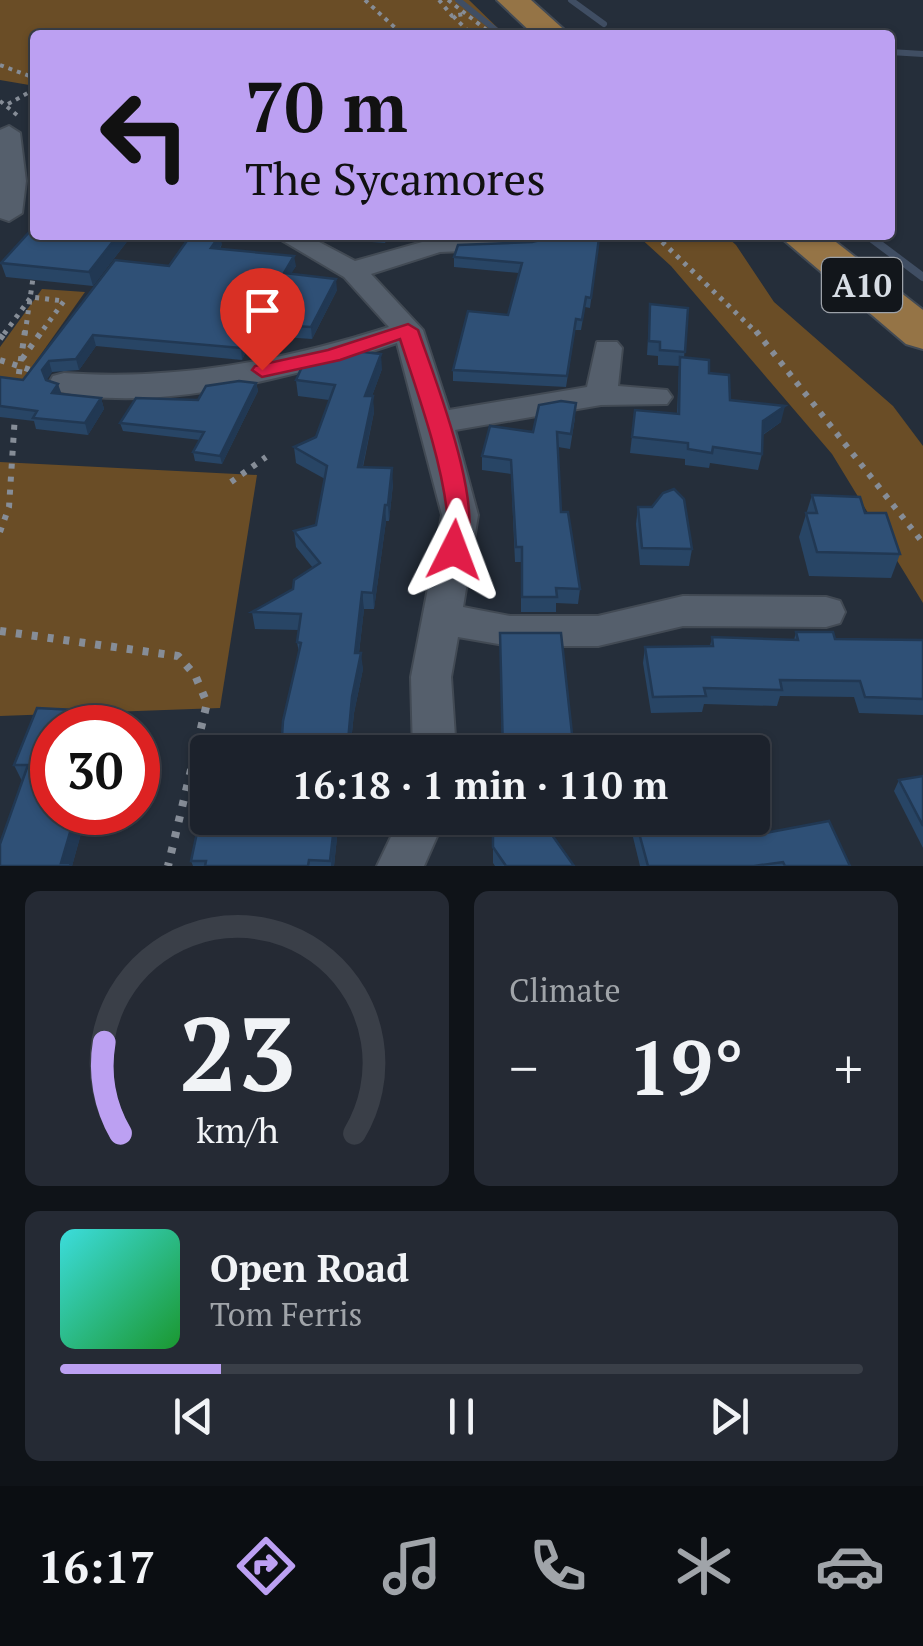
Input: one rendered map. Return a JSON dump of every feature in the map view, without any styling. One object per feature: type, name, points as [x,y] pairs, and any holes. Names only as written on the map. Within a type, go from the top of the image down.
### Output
[{"type":"highway","points":[[512,0],[548,30]]},
{"type":"highway","name":"A10","points":[[806,240],[923,334]]},
{"type":"street","points":[[7,142],[15,212]]},
{"type":"street","points":[[295,240],[354,271],[408,330],[438,423],[460,515],[431,677],[433,735]]},
{"type":"street","points":[[354,271],[439,241],[452,240]]},
{"type":"street","points":[[64,384],[107,388],[188,386],[333,355],[408,330]]},
{"type":"street","points":[[601,394],[608,348]]},
{"type":"street","points":[[438,423],[601,394],[656,397]]},
{"type":"street","points":[[442,619],[510,631],[598,631],[683,611],[826,612]]},
{"type":"street","points":[[400,866],[414,835]]},
{"type":"path","points":[[365,0],[398,30]]},
{"type":"path","points":[[440,0],[467,30]]},
{"type":"path","points":[[448,0],[486,30]]},
{"type":"path","points":[[452,16],[465,14]]},
{"type":"path","points":[[0,66],[30,76]]},
{"type":"path","points":[[8,104],[30,92]]},
{"type":"path","points":[[660,240],[769,344],[923,544]]},
{"type":"path","points":[[0,532],[9,507],[18,364],[34,266]]},
{"type":"path","points":[[0,340],[30,297]]},
{"type":"path","points":[[18,364],[64,301],[30,297]]},
{"type":"path","points":[[0,360],[64,384]]},
{"type":"path","points":[[231,482],[266,457]]},
{"type":"path","points":[[0,466],[11,466]]},
{"type":"path","points":[[0,630],[178,656],[195,675],[207,703],[168,866]]},
{"type":"shaded area","points":[[0,0],[469,0],[500,30],[30,30],[30,85],[0,80]]},
{"type":"shaded area","points":[[642,240],[730,240],[774,302],[893,406],[923,446],[923,603],[832,454],[671,266]]},
{"type":"shaded area","points":[[42,289],[85,292],[22,381],[0,378],[0,347]]},
{"type":"shaded area","points":[[0,462],[257,475],[220,708],[160,710],[160,705],[30,705],[30,715],[0,716]]},
{"type":"building","points":[[30,231],[30,240],[114,240],[89,272],[1,263]]},
{"type":"building","points":[[187,240],[217,240],[211,248],[294,256],[284,273],[336,279],[311,327],[252,324],[241,348],[93,335],[76,359],[49,361],[42,370],[46,380],[58,384],[52,393],[101,398],[85,423],[33,418],[37,411],[0,406],[0,377],[23,380],[115,260],[169,266]]},
{"type":"building","points":[[599,240],[591,298],[586,297],[582,320],[576,319],[567,376],[453,370],[468,311],[508,315],[522,263],[454,257],[458,245]]},
{"type":"building","points":[[650,304],[688,308],[685,352],[660,350],[660,342],[649,341]]},
{"type":"building","points":[[337,349],[381,354],[365,396],[373,396],[358,467],[392,468],[373,593],[362,592],[355,653],[361,653],[349,735],[282,735],[301,643],[297,642],[301,614],[252,612],[293,589],[294,580],[320,563],[294,531],[316,525],[327,466],[294,447],[316,437],[335,385],[296,380],[306,358]]},
{"type":"building","points":[[680,357],[709,360],[709,373],[729,375],[730,400],[785,406],[763,421],[762,454],[713,447],[712,453],[688,449],[688,443],[632,437],[635,410],[679,414]]},
{"type":"building","points":[[239,381],[256,383],[220,456],[193,452],[204,432],[120,423],[136,398],[198,400],[206,386]]},
{"type":"building","points":[[576,403],[571,434],[557,432],[561,512],[568,512],[580,589],[556,588],[557,597],[522,597],[522,547],[516,547],[511,460],[482,456],[490,426],[533,432],[539,405]]},
{"type":"building","points":[[674,489],[684,499],[692,549],[642,548],[638,507],[652,507],[663,493]]},
{"type":"building","points":[[812,495],[860,497],[865,513],[886,513],[900,554],[817,552],[806,513],[817,513]]},
{"type":"building","points":[[796,632],[833,632],[835,639],[923,640],[923,699],[865,697],[860,681],[780,680],[782,690],[704,688],[706,696],[653,697],[645,647],[713,646],[712,637],[798,640]]},
{"type":"building","points":[[500,633],[561,633],[572,735],[503,735]]},
{"type":"building","points":[[30,725],[30,835],[69,835],[61,863],[71,863],[70,866],[0,866],[0,844],[28,765],[14,765]]},
{"type":"building","points":[[923,776],[923,826],[899,780]]},
{"type":"building","points":[[829,821],[850,866],[785,866],[783,862],[754,866],[648,866],[640,835],[770,835]]},
{"type":"building","points":[[196,835],[333,835],[330,861],[309,860],[308,866],[205,866],[206,861],[191,861]]},
{"type":"building","points":[[493,835],[552,835],[574,866],[506,866],[493,847]]},
{"type":"waterway","points":[[458,0],[496,30]]},
{"type":"waterway","points":[[571,0],[604,24]]},
{"type":"waterway","points":[[895,52],[923,54]]},
{"type":"waterway","points":[[874,240],[923,277]]},
{"type":"route","points":[[262,370],[333,355],[408,330],[438,423],[460,515],[454,550]]}]
